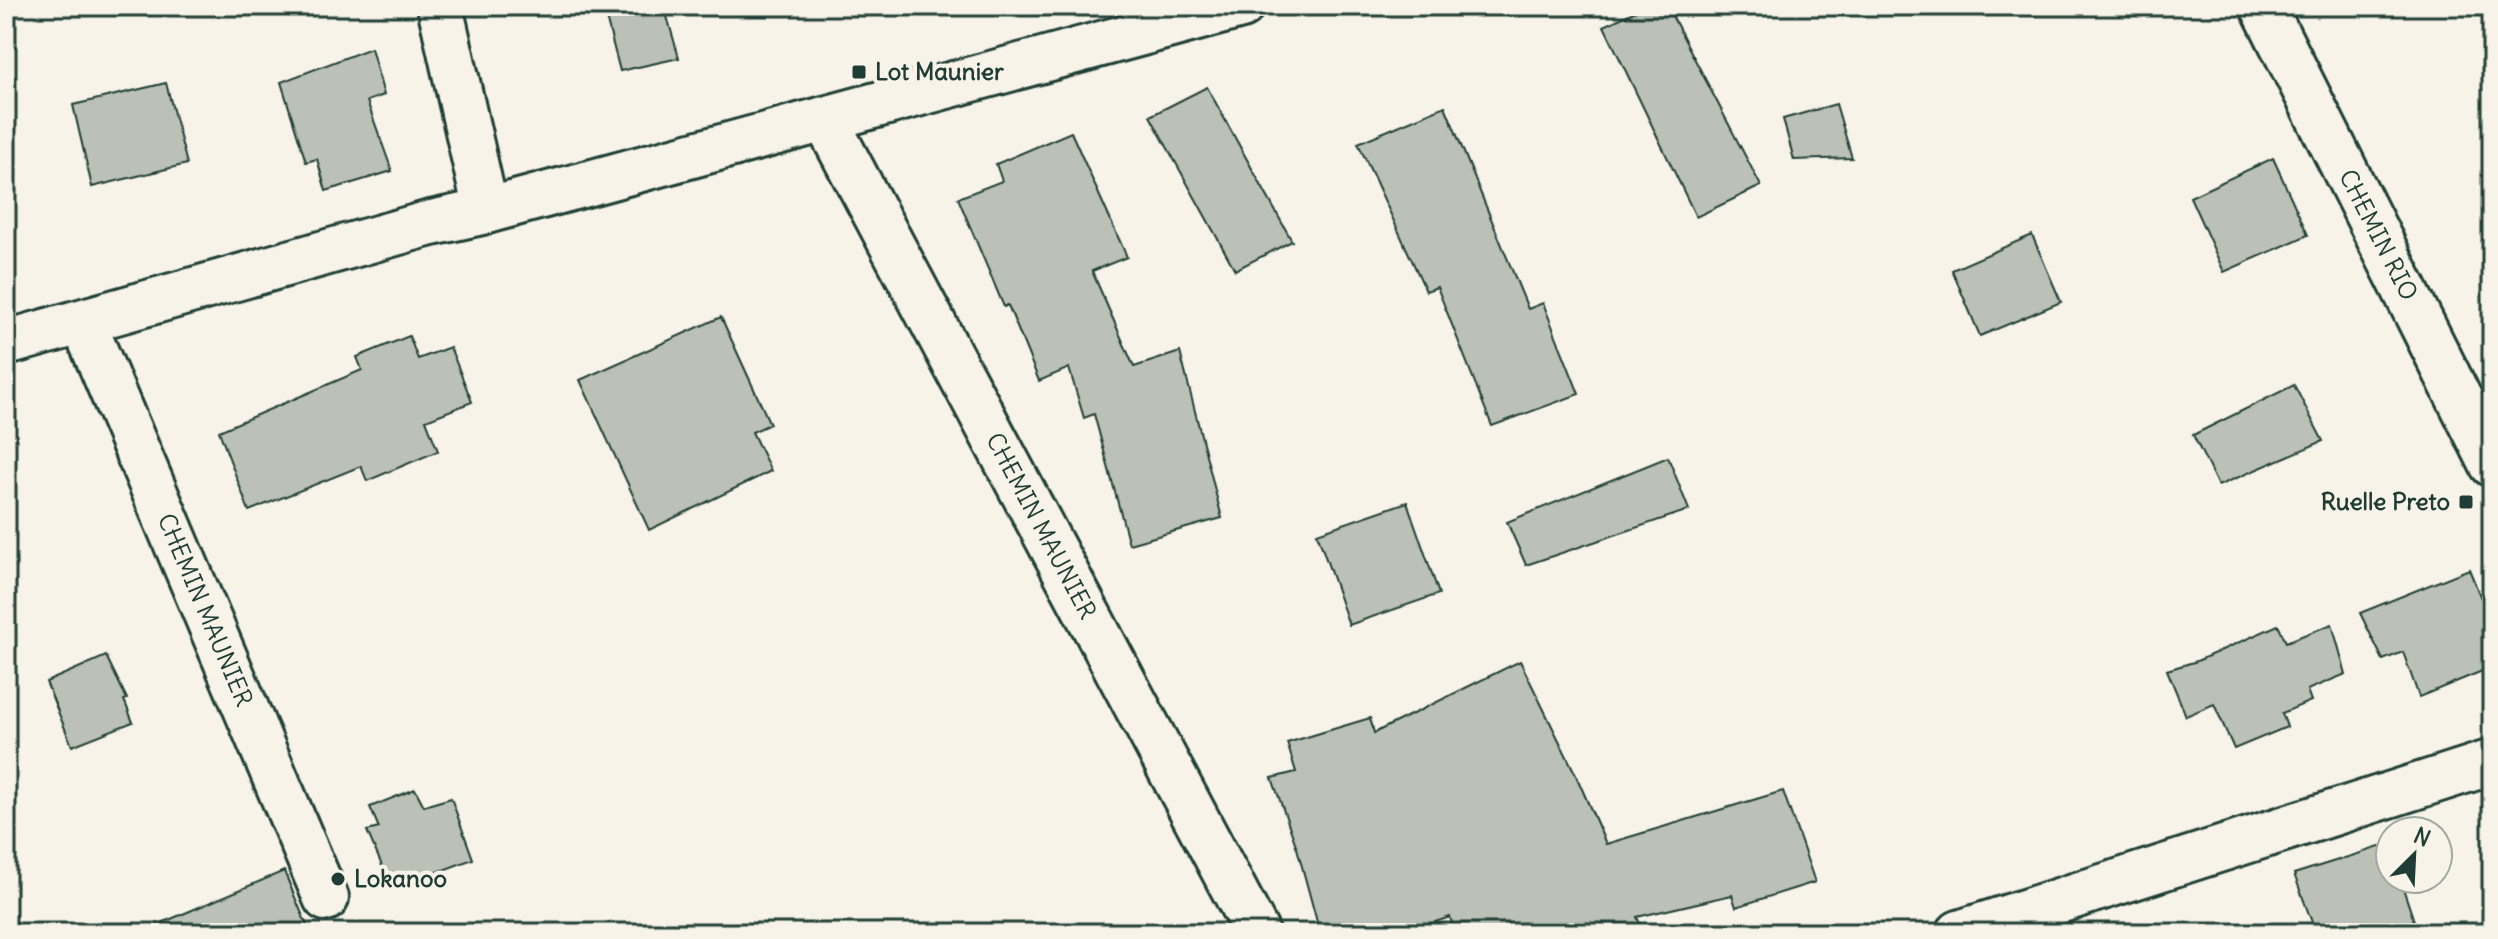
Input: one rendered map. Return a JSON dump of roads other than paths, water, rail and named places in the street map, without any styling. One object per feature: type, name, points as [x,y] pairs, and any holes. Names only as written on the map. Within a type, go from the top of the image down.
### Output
[{"type":"street","points":[[440,6],[486,211]]},
{"type":"street","points":[[6,343],[427,224],[486,211],[1241,6]]},
{"type":"street","name":"CHEMIN RIO","points":[[2263,6],[2492,464]]},
{"type":"street","name":"CHEMIN MAUNIER","points":[[825,119],[1257,933]]},
{"type":"street","name":"CHEMIN MAUNIER","points":[[83,322],[326,898]]},
{"type":"street","points":[[1959,933],[2492,762]]},
{"type":"place","name":"Lot Maunier","points":[[859,72]]},
{"type":"place","name":"Ruelle Preto","points":[[2466,502]]},
{"type":"place","name":"Lokanoo","points":[[338,879]]}]
